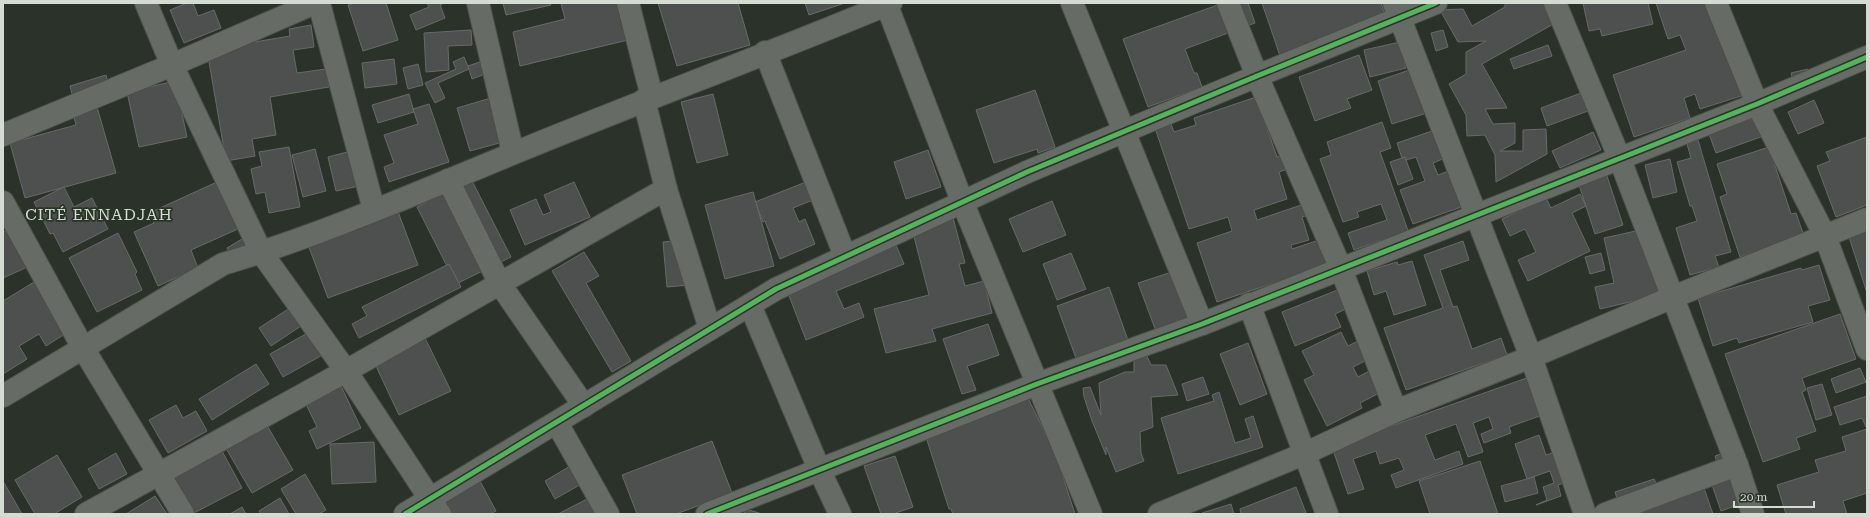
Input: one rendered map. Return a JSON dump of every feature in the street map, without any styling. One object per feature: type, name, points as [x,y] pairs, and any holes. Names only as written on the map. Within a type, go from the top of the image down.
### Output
[{"type":"street","points":[[146,3],[172,65],[261,252],[346,371],[436,507]]},
{"type":"street","points":[[3,135],[172,65],[315,3]]},
{"type":"street","points":[[319,3],[374,210]]},
{"type":"street","points":[[478,3],[513,153]]},
{"type":"street","points":[[628,3],[666,189],[710,329]]},
{"type":"street","points":[[1072,3],[1202,324]]},
{"type":"street","points":[[1228,3],[1257,76],[1341,269],[1396,411]]},
{"type":"street","points":[[405,514],[436,507],[557,423],[776,289],[962,202],[1257,76],[1397,10],[1436,3]]},
{"type":"street","points":[[1555,3],[1619,157],[1737,465],[1753,514]]},
{"type":"street","points":[[1716,3],[1757,104],[1826,236],[1867,349]]},
{"type":"street","points":[[3,396],[223,264],[261,252],[374,210],[887,4],[962,202],[1091,514]]},
{"type":"street","points":[[1397,10],[1531,357],[1585,514]]},
{"type":"street","points":[[766,52],[845,256]]},
{"type":"street","points":[[707,514],[1036,384],[1202,324],[1249,304],[1477,216],[1619,157],[1757,104],[1867,58]]},
{"type":"street","points":[[448,180],[500,284],[584,406]]},
{"type":"street","points":[[86,514],[346,371],[666,189]]},
{"type":"street","points":[[3,202],[83,348],[183,514]]},
{"type":"street","points":[[1159,514],[1306,453],[1396,411],[1867,219]]},
{"type":"street","points":[[1249,304],[1306,453],[1327,514]]},
{"type":"street","points":[[750,305],[819,469],[840,514]]},
{"type":"street","points":[[557,423],[608,514]]},
{"type":"street","points":[[1605,514],[1737,465]]},
{"type":"building","points":[[187,3],[193,3],[198,16],[214,10],[221,28],[184,43],[170,10]]},
{"type":"building","points":[[354,3],[386,3],[398,40],[363,51],[348,5]]},
{"type":"building","points":[[427,3],[444,3],[440,5],[445,18],[416,30],[410,15],[429,7]]},
{"type":"building","points":[[503,3],[550,3],[551,5],[506,15]]},
{"type":"building","points":[[561,3],[623,3],[632,39],[520,66],[513,32],[565,19]]},
{"type":"building","points":[[658,3],[738,3],[750,45],[677,66]]},
{"type":"building","points":[[805,3],[845,3],[809,15]]},
{"type":"building","points":[[1223,3],[1248,3],[1255,23],[1185,49],[1194,73],[1197,73],[1202,87],[1148,107],[1123,39]]},
{"type":"building","points":[[1262,3],[1381,3],[1387,21],[1280,56]]},
{"type":"building","points":[[1505,3],[1546,3],[1557,22],[1482,64],[1507,108],[1485,109],[1493,124],[1515,123],[1515,143],[1500,151],[1523,151],[1523,130],[1546,129],[1547,154],[1496,182],[1495,155],[1485,135],[1467,136],[1466,115],[1449,84],[1466,74],[1466,52],[1486,41],[1458,42],[1440,10],[1463,9],[1472,26],[1505,7]]},
{"type":"building","points":[[1583,3],[1648,3],[1653,24],[1602,36],[1600,29],[1589,31]]},
{"type":"building","points":[[1656,3],[1712,3],[1744,95],[1700,109],[1695,94],[1684,98],[1690,118],[1634,137],[1613,75],[1686,50],[1680,35],[1668,39]]},
{"type":"building","points":[[311,25],[314,47],[293,50],[297,73],[326,69],[329,87],[270,97],[276,135],[252,139],[255,156],[226,161],[207,50],[290,36],[289,29]]},
{"type":"building","points":[[471,30],[472,45],[448,46],[449,70],[426,72],[424,33]]},
{"type":"building","points":[[1443,30],[1448,47],[1436,51],[1431,33]]},
{"type":"building","points":[[1400,42],[1406,68],[1370,77],[1364,50]]},
{"type":"building","points":[[1548,45],[1552,56],[1514,69],[1510,59]]},
{"type":"building","points":[[1359,55],[1372,90],[1347,99],[1351,108],[1315,121],[1299,77]]},
{"type":"building","points":[[464,57],[469,69],[438,83],[445,98],[435,103],[425,83],[456,69],[453,62]]},
{"type":"building","points":[[394,59],[397,84],[365,88],[362,63]]},
{"type":"building","points":[[483,61],[488,73],[472,79],[468,66]]},
{"type":"building","points":[[418,64],[423,85],[408,89],[403,68]]},
{"type":"building","points":[[1415,68],[1430,112],[1392,124],[1378,81]]},
{"type":"building","points":[[1808,69],[1812,84],[1795,89],[1791,73]]},
{"type":"building","points":[[106,75],[109,87],[73,98],[70,86]]},
{"type":"building","points":[[175,81],[187,137],[139,147],[127,92]]},
{"type":"building","points":[[1035,90],[1055,147],[1038,153],[1037,149],[994,163],[976,110]]},
{"type":"building","points":[[1581,93],[1588,111],[1547,126],[1541,108]]},
{"type":"building","points":[[409,94],[414,112],[378,123],[372,105]]},
{"type":"building","points":[[713,94],[728,155],[697,163],[681,102]]},
{"type":"building","points":[[501,95],[514,139],[470,151],[457,108]]},
{"type":"building","points":[[1256,97],[1277,157],[1291,152],[1296,166],[1279,172],[1287,199],[1254,210],[1257,220],[1313,201],[1317,212],[1302,217],[1309,240],[1291,245],[1292,249],[1325,238],[1334,263],[1217,302],[1197,243],[1232,231],[1228,217],[1189,229],[1155,128],[1171,124],[1174,132],[1196,125],[1194,118]]},
{"type":"building","points":[[1814,100],[1824,123],[1798,134],[1788,112]]},
{"type":"building","points":[[429,104],[449,162],[389,182],[384,167],[394,163],[384,135],[418,124],[413,109]]},
{"type":"building","points":[[97,107],[116,173],[25,198],[10,143],[76,125],[73,113]]},
{"type":"building","points":[[1759,116],[1766,135],[1716,153],[1709,134]]},
{"type":"building","points":[[1382,122],[1391,148],[1380,152],[1411,239],[1387,247],[1385,239],[1354,250],[1348,233],[1387,220],[1381,204],[1357,212],[1359,217],[1343,222],[1320,159],[1331,155],[1327,142]]},
{"type":"building","points":[[1435,130],[1445,158],[1433,163],[1438,175],[1454,169],[1467,205],[1413,224],[1400,190],[1425,181],[1416,157],[1403,161],[1397,143]]},
{"type":"building","points":[[1593,132],[1601,150],[1560,168],[1552,151]]},
{"type":"building","points":[[1867,137],[1867,205],[1836,217],[1817,166],[1830,161],[1826,152]]},
{"type":"building","points":[[1698,140],[1731,252],[1715,256],[1719,267],[1690,275],[1676,228],[1697,221],[1692,206],[1690,206],[1677,162],[1691,158],[1687,144]]},
{"type":"building","points":[[289,147],[300,207],[269,213],[265,192],[256,194],[251,169],[262,166],[259,152]]},
{"type":"building","points":[[1769,147],[1791,214],[1796,213],[1804,236],[1740,257],[1720,197],[1727,194],[1717,164]]},
{"type":"building","points":[[315,149],[326,191],[303,197],[292,155]]},
{"type":"building","points":[[928,150],[941,187],[906,199],[894,162]]},
{"type":"building","points":[[351,151],[359,186],[336,191],[328,157]]},
{"type":"building","points":[[1405,157],[1413,179],[1398,185],[1390,162]]},
{"type":"building","points":[[1670,159],[1677,192],[1653,198],[1645,165]]},
{"type":"building","points":[[1607,176],[1623,225],[1595,234],[1579,185]]},
{"type":"building","points":[[471,179],[511,257],[456,284],[417,207]]},
{"type":"building","points":[[217,182],[238,229],[191,250],[198,268],[158,286],[134,232],[154,223],[149,213]]},
{"type":"building","points":[[574,182],[590,217],[525,245],[510,210],[536,199],[543,215],[551,212],[544,195]]},
{"type":"building","points":[[806,182],[813,200],[793,208],[799,222],[805,219],[815,244],[780,259],[765,221],[763,222],[755,202]]},
{"type":"building","points":[[64,187],[74,207],[92,198],[108,229],[63,252],[53,233],[50,234],[34,202]]},
{"type":"building","points":[[753,192],[774,266],[725,279],[705,205]]},
{"type":"building","points":[[1580,194],[1586,206],[1572,213],[1590,251],[1528,281],[1518,260],[1536,252],[1525,229],[1510,236],[1502,219],[1546,198],[1551,208]]},
{"type":"building","points":[[1052,201],[1066,235],[1023,252],[1009,219]]},
{"type":"building","points":[[397,209],[418,265],[328,298],[307,242]]},
{"type":"building","points":[[952,214],[965,263],[959,264],[965,286],[984,281],[992,313],[932,329],[936,341],[886,353],[874,309],[929,295],[911,225]]},
{"type":"building","points":[[15,226],[32,265],[3,278],[3,232]]},
{"type":"building","points":[[1645,229],[1660,295],[1600,309],[1595,287],[1614,283],[1604,238]]},
{"type":"building","points":[[1867,231],[1867,293],[1849,237]]},
{"type":"building","points":[[118,233],[137,272],[135,274],[142,290],[97,312],[69,258]]},
{"type":"building","points":[[252,233],[238,268],[227,248]]},
{"type":"building","points":[[686,240],[689,285],[667,287],[663,242]]},
{"type":"building","points":[[1463,241],[1469,260],[1440,270],[1453,307],[1457,306],[1472,349],[1501,338],[1507,355],[1406,390],[1384,328],[1443,308],[1424,255]]},
{"type":"building","points":[[896,245],[904,264],[836,291],[844,309],[859,303],[864,317],[806,340],[786,288]]},
{"type":"building","points":[[584,252],[599,276],[586,283],[631,361],[612,372],[552,271]]},
{"type":"building","points":[[1071,253],[1086,289],[1057,300],[1043,264]]},
{"type":"building","points":[[1601,253],[1605,270],[1590,274],[1585,257]]},
{"type":"building","points":[[1412,261],[1426,305],[1394,315],[1386,291],[1374,295],[1367,271],[1397,262],[1398,265]]},
{"type":"building","points":[[449,264],[461,287],[359,338],[352,324],[367,316],[362,307]]},
{"type":"building","points":[[1819,265],[1830,300],[1808,306],[1813,322],[1739,343],[1737,338],[1713,346],[1698,298],[1801,268],[1802,270]]},
{"type":"building","points":[[1175,271],[1193,321],[1157,334],[1138,283]]},
{"type":"building","points":[[39,279],[71,330],[46,346],[39,334],[19,346],[27,359],[3,374],[3,301]]},
{"type":"building","points":[[1109,287],[1129,343],[1077,361],[1057,306]]},
{"type":"building","points":[[1340,289],[1348,308],[1335,314],[1341,327],[1295,346],[1282,312]]},
{"type":"building","points":[[296,304],[307,322],[271,346],[259,328]]},
{"type":"building","points":[[1840,314],[1856,359],[1802,378],[1806,390],[1802,392],[1816,431],[1796,438],[1800,449],[1763,462],[1725,354]]},
{"type":"building","points":[[988,324],[999,355],[967,366],[976,390],[962,394],[943,339]]},
{"type":"building","points":[[313,330],[326,353],[283,377],[270,354]]},
{"type":"building","points":[[1341,332],[1348,346],[1364,338],[1373,357],[1353,367],[1358,377],[1377,367],[1387,389],[1360,403],[1362,408],[1327,426],[1304,380],[1314,375],[1302,351]]},
{"type":"building","points":[[425,338],[451,391],[399,415],[374,362]]},
{"type":"building","points":[[1248,343],[1267,394],[1240,405],[1220,354]]},
{"type":"building","points":[[1145,352],[1151,365],[1166,365],[1178,395],[1151,397],[1153,427],[1140,432],[1141,453],[1144,461],[1116,472],[1106,447],[1106,455],[1092,421],[1084,397],[1083,388],[1090,387],[1101,415],[1099,383],[1125,372],[1134,372],[1134,357]]},
{"type":"building","points":[[256,364],[269,384],[212,420],[199,399]]},
{"type":"building","points":[[1860,368],[1866,382],[1836,393],[1831,379]]},
{"type":"building","points":[[1535,375],[1548,413],[1509,427],[1511,433],[1484,443],[1481,434],[1493,429],[1489,417],[1473,423],[1483,452],[1468,457],[1456,424],[1425,435],[1435,460],[1459,451],[1463,464],[1396,488],[1391,475],[1404,470],[1399,458],[1380,464],[1376,451],[1353,459],[1364,489],[1348,494],[1332,447]]},
{"type":"building","points":[[1203,377],[1209,394],[1187,401],[1182,384]]},
{"type":"building","points":[[340,384],[361,428],[317,449],[309,431],[317,427],[304,400]]},
{"type":"building","points":[[1822,384],[1832,415],[1816,420],[1807,388]]},
{"type":"building","points":[[1219,392],[1235,443],[1251,438],[1245,419],[1253,416],[1263,447],[1178,474],[1161,418],[1214,401],[1212,395]]},
{"type":"building","points":[[1027,396],[1056,455],[1075,514],[953,514],[951,509],[949,509],[926,437]]},
{"type":"building","points":[[1867,396],[1867,427],[1862,418],[1840,425],[1834,407]]},
{"type":"building","points":[[176,405],[183,418],[196,411],[207,431],[168,453],[149,420]]},
{"type":"building","points":[[265,422],[293,470],[252,493],[224,445]]},
{"type":"building","points":[[1867,429],[1867,493],[1843,501],[1847,514],[1786,514],[1777,485],[1819,472],[1815,460],[1846,451],[1842,437]]},
{"type":"building","points":[[1539,435],[1546,455],[1564,449],[1574,479],[1558,485],[1561,496],[1536,505],[1547,500],[1543,487],[1554,483],[1550,471],[1527,479],[1515,444]]},
{"type":"building","points":[[712,441],[732,493],[676,514],[637,514],[622,475]]},
{"type":"building","points":[[374,442],[376,482],[332,484],[330,444]]},
{"type":"building","points":[[1736,449],[1754,499],[1721,511],[1711,482],[1722,478],[1715,456]]},
{"type":"building","points":[[222,451],[242,488],[192,514],[171,478]]},
{"type":"building","points":[[116,453],[127,474],[99,489],[88,469]]},
{"type":"building","points":[[57,455],[82,497],[54,514],[35,514],[15,480]]},
{"type":"building","points":[[895,456],[913,507],[893,514],[881,514],[864,466]]},
{"type":"building","points":[[1480,461],[1498,514],[1430,514],[1419,481]]},
{"type":"building","points":[[572,465],[583,483],[555,499],[545,481]]},
{"type":"building","points":[[1698,471],[1713,514],[1622,514],[1615,492],[1654,479],[1657,485]]},
{"type":"building","points":[[305,474],[326,510],[319,514],[296,514],[281,489]]},
{"type":"building","points":[[1534,477],[1538,493],[1505,502],[1501,486]]},
{"type":"building","points":[[3,481],[22,514],[3,514]]},
{"type":"building","points":[[480,481],[496,511],[490,514],[452,514],[445,499]]},
{"type":"building","points":[[1296,487],[1306,513],[1241,514],[1240,509]]},
{"type":"building","points":[[155,496],[167,514],[126,514]]},
{"type":"building","points":[[280,498],[289,514],[261,514],[259,511]]},
{"type":"building","points":[[587,499],[595,514],[558,514]]},
{"type":"building","points":[[1231,504],[1234,514],[1202,514],[1202,513]]},
{"type":"building","points":[[242,507],[246,514],[230,514]]},
{"type":"building","points":[[746,509],[762,514],[744,514]]},
{"type":"cycle path","points":[[405,514],[776,289],[1027,172],[1436,3]]},
{"type":"cycle path","points":[[707,514],[1037,384],[1202,324],[1757,104],[1867,57]]},
{"type":"district","name":"CITÉ ENNADJAH","points":[[99,214]]}]
